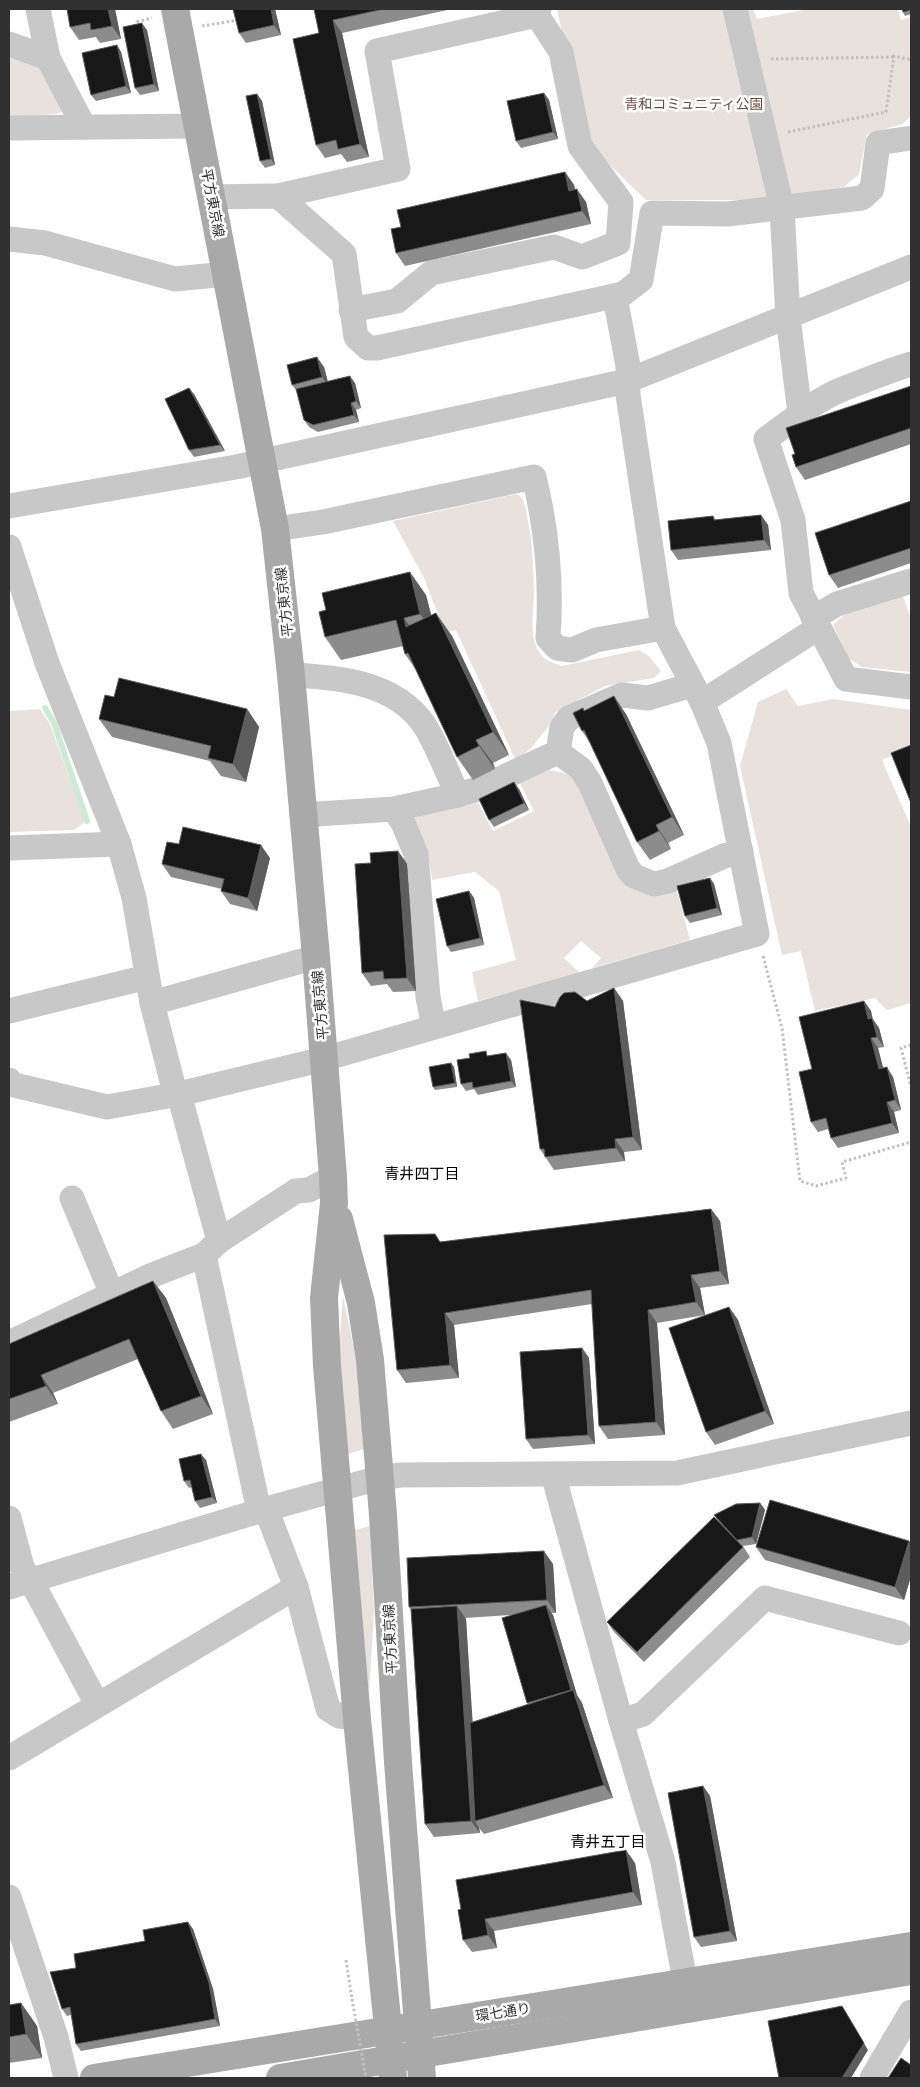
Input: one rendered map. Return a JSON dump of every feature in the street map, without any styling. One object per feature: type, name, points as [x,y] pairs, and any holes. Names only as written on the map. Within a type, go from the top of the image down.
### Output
[{"type":"main road","name":"平方東京線","points":[[165,13],[198,126],[275,529],[291,675],[334,1190],[361,1303],[370,1360],[421,2066]]},
{"type":"main road","name":"平方東京線","points":[[334,1190],[324,1298],[327,1366],[357,1719],[392,2069]]},
{"type":"main road","name":"環七通り","points":[[94,2078],[911,1946]]},
{"type":"main road","name":"環七通り","points":[[280,2078],[421,2066],[911,1971]]},
{"type":"street","points":[[38,9],[48,58],[84,126]]},
{"type":"street","points":[[739,9],[747,60],[782,208],[788,317],[800,414]]},
{"type":"street","points":[[212,197],[278,196],[398,169],[377,51],[538,12],[561,52],[580,146],[621,202],[649,220]]},
{"type":"street","points":[[9,44],[48,58]]},
{"type":"street","points":[[9,128],[198,126]]},
{"type":"street","points":[[278,196],[344,254],[356,337],[368,348],[377,348],[623,294],[641,280],[649,220],[652,213],[728,214],[862,198],[872,189],[878,143],[911,138]]},
{"type":"street","points":[[351,310],[397,301],[431,273],[554,247],[582,256],[618,243],[621,202]]},
{"type":"street","points":[[9,239],[45,243],[175,279],[227,274]]},
{"type":"street","points":[[9,506],[263,462],[628,381],[911,267]]},
{"type":"street","points":[[9,1080],[10,1084],[107,1106],[179,1094],[324,1059],[757,934],[719,743],[697,693],[663,628],[628,395],[628,366],[615,296]]},
{"type":"street","points":[[911,364],[872,376],[859,384],[842,389],[800,414],[766,439],[793,520],[801,593],[846,680],[911,686]]},
{"type":"street","points":[[275,529],[324,522],[534,477],[545,538],[551,599],[548,638],[557,648],[572,650],[596,640],[663,628]]},
{"type":"street","points":[[9,547],[47,663],[119,844],[134,898],[152,1004],[174,1089],[179,1094],[263,1510],[296,1587],[328,1708],[339,1716],[357,1719]]},
{"type":"street","points":[[558,752],[562,727],[569,718],[622,695],[648,698],[697,693],[816,623],[837,604],[911,581]]},
{"type":"street","points":[[291,675],[324,676],[361,683],[395,698],[413,711],[425,727],[458,795]]},
{"type":"street","points":[[302,815],[394,810],[458,795],[478,789],[558,752]]},
{"type":"street","points":[[558,752],[581,770],[590,783],[628,869],[634,876],[654,884],[668,881],[724,856],[740,852]]},
{"type":"street","points":[[394,810],[403,823],[416,854],[428,997],[434,1027]]},
{"type":"street","points":[[9,848],[119,844]]},
{"type":"street","points":[[152,1004],[316,957]]},
{"type":"street","points":[[9,1011],[147,977]]},
{"type":"street","points":[[9,1343],[211,1248],[296,1191],[334,1190]]},
{"type":"street","points":[[72,1198],[112,1294]]},
{"type":"street","points":[[19,1584],[263,1510],[379,1478],[400,1475],[677,1473],[911,1423]]},
{"type":"street","points":[[553,1474],[621,1721],[663,1862],[685,1981]]},
{"type":"street","points":[[9,1518],[22,1567],[19,1584]]},
{"type":"street","points":[[19,1584],[37,1592],[96,1704]]},
{"type":"street","points":[[9,1758],[96,1704],[296,1587]]},
{"type":"street","points":[[621,1721],[643,1714],[765,1598],[899,1632]]},
{"type":"street","points":[[9,1897],[56,2037],[66,2078]]},
{"type":"street","points":[[872,2078],[911,2012]]},
{"type":"path","points":[[139,32],[137,22],[165,13]]},
{"type":"path","points":[[202,26],[241,19]]},
{"type":"path","points":[[765,136],[886,112],[894,56],[898,57]]},
{"type":"path","points":[[747,60],[898,57],[911,60]]},
{"type":"path","points":[[757,934],[782,1028],[800,1181],[816,1186],[846,1178],[842,1162],[911,1142]]},
{"type":"path","points":[[911,1045],[901,1048],[911,1086]]},
{"type":"path","points":[[346,1960],[366,2078]]},
{"type":"green space","name":"青和コミュニティ公園","points":[[557,9],[753,9],[757,19],[809,9],[898,9],[901,20],[911,17],[911,116],[903,124],[867,134],[859,174],[844,187],[760,200],[646,200],[585,141]]},
{"type":"green space","points":[[9,52],[43,65],[68,109],[57,114],[9,118]]},
{"type":"green space","points":[[517,494],[525,506],[530,530],[534,591],[532,622],[536,645],[541,655],[549,661],[562,666],[639,650],[649,656],[661,671],[654,678],[605,686],[556,712],[546,730],[531,748],[516,761],[456,630],[445,633],[424,578],[393,521]]},
{"type":"green space","points":[[902,593],[911,619],[911,672],[862,667],[848,658],[833,625],[850,610]]},
{"type":"green space","points":[[786,689],[798,706],[833,699],[911,710],[911,752],[907,750],[882,760],[911,827],[911,1003],[887,1010],[875,998],[815,1011],[801,951],[782,955],[740,766],[758,702]]},
{"type":"green space","points":[[40,709],[50,724],[85,822],[74,830],[9,832],[9,711]]},
{"type":"green space","points":[[547,770],[567,774],[579,786],[593,811],[623,879],[677,891],[690,940],[592,968],[601,958],[581,941],[564,958],[580,973],[478,1001],[472,972],[516,960],[499,891],[475,872],[432,880],[427,847],[413,821],[416,815],[478,803],[493,831],[534,811],[520,783]]},
{"type":"green space","points":[[343,1296],[357,1364],[364,1449],[345,1455],[338,1363]]},
{"type":"green space","points":[[370,1526],[374,1612],[369,1694],[352,1531]]},
{"type":"building","points":[[67,9],[108,9],[112,26],[91,30],[90,23],[70,27]]},
{"type":"building","points":[[233,9],[271,9],[274,25],[239,33]]},
{"type":"building","points":[[314,9],[384,9],[333,20],[360,144],[338,149],[336,140],[316,145],[293,39],[319,33]]},
{"type":"building","points":[[902,9],[911,9],[911,10],[903,12]]},
{"type":"building","points":[[142,23],[154,84],[135,88],[123,27]]},
{"type":"building","points":[[117,45],[126,86],[91,95],[82,53]]},
{"type":"building","points":[[544,93],[553,132],[516,141],[507,101]]},
{"type":"building","points":[[257,94],[271,159],[260,161],[246,96]]},
{"type":"building","points":[[565,172],[569,191],[577,189],[582,211],[396,253],[391,229],[401,227],[397,210]]},
{"type":"building","points":[[317,357],[322,377],[292,385],[287,365]]},
{"type":"building","points":[[350,376],[356,401],[351,403],[354,415],[313,425],[304,420],[296,389]]},
{"type":"building","points":[[911,386],[911,428],[796,467],[792,455],[795,454],[786,428]]},
{"type":"building","points":[[189,388],[220,445],[189,450],[165,399]]},
{"type":"building","points":[[911,501],[911,548],[829,575],[815,533]]},
{"type":"building","points":[[761,515],[764,540],[671,550],[668,521],[713,516],[714,520]]},
{"type":"building","points":[[410,572],[420,614],[404,618],[406,627],[436,613],[493,732],[476,740],[479,746],[457,757],[408,653],[405,654],[396,620],[325,637],[319,612],[326,610],[322,593]]},
{"type":"building","points":[[119,678],[247,709],[233,764],[208,758],[211,746],[99,719],[105,695],[114,697]]},
{"type":"building","points":[[614,696],[672,817],[656,825],[659,831],[637,842],[584,730],[582,731],[573,713],[583,708],[584,711]]},
{"type":"building","points":[[911,745],[911,803],[891,753]]},
{"type":"building","points":[[514,782],[524,803],[489,820],[479,799]]},
{"type":"building","points":[[183,827],[261,845],[248,898],[221,891],[224,879],[162,864],[167,842],[179,844]]},
{"type":"building","points":[[398,851],[407,978],[384,979],[383,971],[362,973],[355,864],[371,863],[370,853]]},
{"type":"building","points":[[710,878],[717,908],[685,916],[677,886]]},
{"type":"building","points":[[469,891],[480,938],[447,946],[436,899]]},
{"type":"building","points":[[614,988],[633,1137],[615,1139],[616,1148],[545,1157],[544,1149],[540,1149],[520,1000],[555,1007],[564,993],[575,992],[587,1001]]},
{"type":"building","points":[[864,1001],[868,1019],[872,1018],[877,1037],[871,1038],[879,1069],[887,1067],[895,1100],[887,1102],[892,1123],[831,1138],[826,1118],[811,1122],[799,1072],[812,1069],[799,1017]]},
{"type":"building","points":[[486,1051],[487,1056],[506,1053],[511,1081],[473,1088],[472,1082],[461,1084],[457,1060],[470,1058],[469,1054]]},
{"type":"building","points":[[451,1063],[455,1083],[433,1087],[429,1067]]},
{"type":"building","points":[[711,1209],[720,1271],[691,1275],[696,1302],[648,1310],[656,1422],[599,1426],[591,1290],[445,1313],[450,1365],[397,1370],[384,1235],[435,1234],[440,1242]]},
{"type":"building","points":[[153,1281],[201,1396],[161,1411],[129,1339],[41,1375],[46,1386],[9,1399],[9,1344]]},
{"type":"building","points":[[729,1307],[765,1411],[706,1432],[669,1328]]},
{"type":"building","points":[[582,1348],[588,1435],[526,1439],[520,1352]]},
{"type":"building","points":[[201,1454],[212,1497],[195,1501],[190,1480],[184,1481],[179,1459]]},
{"type":"building","points":[[770,1500],[909,1541],[895,1587],[756,1547]]},
{"type":"building","points":[[760,1503],[752,1537],[737,1540],[714,1515],[736,1504]]},
{"type":"building","points":[[714,1517],[743,1547],[637,1652],[607,1622]]},
{"type":"building","points":[[544,1551],[547,1600],[409,1607],[407,1558]]},
{"type":"building","points":[[546,1605],[571,1690],[527,1703],[502,1618]]},
{"type":"building","points":[[457,1606],[471,1821],[425,1824],[411,1609]]},
{"type":"building","points":[[573,1690],[604,1785],[475,1821],[470,1723]]},
{"type":"building","points":[[703,1786],[730,1931],[694,1937],[668,1793]]},
{"type":"building","points":[[626,1850],[633,1892],[485,1919],[488,1935],[463,1940],[458,1910],[461,1909],[456,1880]]},
{"type":"building","points":[[188,1922],[209,1983],[215,2019],[76,2044],[70,2007],[62,2009],[50,1972],[76,1968],[74,1954],[145,1941],[143,1930]]},
{"type":"building","points":[[21,2003],[26,2034],[9,2037],[9,2005]]},
{"type":"building","points":[[842,2006],[864,2043],[842,2078],[779,2078],[768,2021]]},
{"type":"building","points":[[901,2058],[911,2065],[911,2078],[888,2078]]},
{"type":"waterway","points":[[45,708],[54,723],[87,821]]},
{"type":"district","name":"青井四丁目","points":[[422,1174]]},
{"type":"district","name":"青井五丁目","points":[[608,1842]]}]
